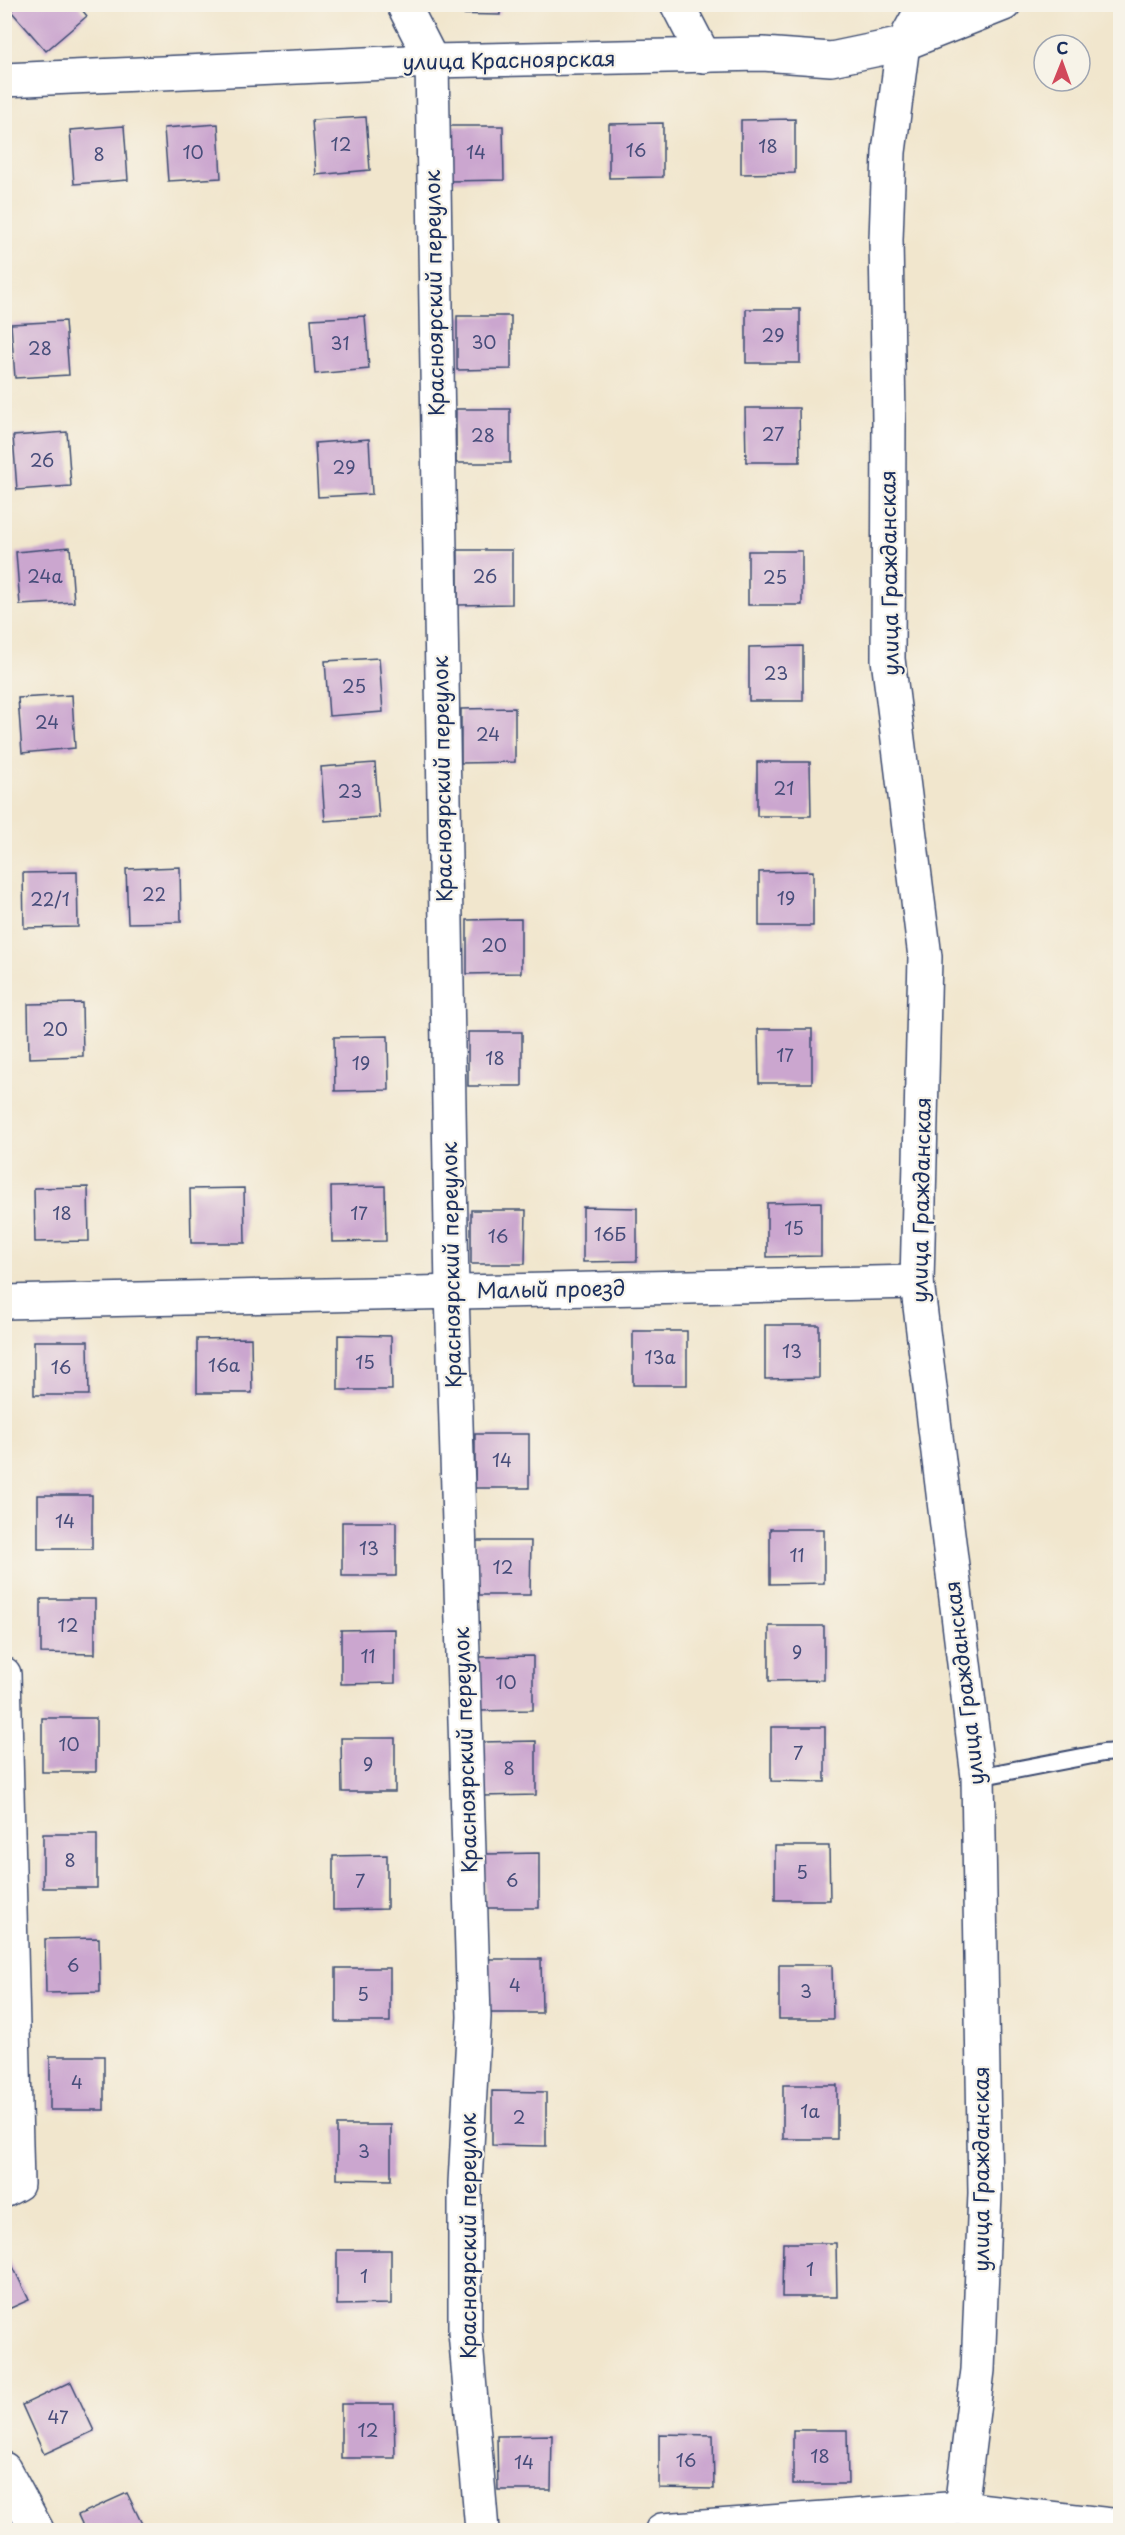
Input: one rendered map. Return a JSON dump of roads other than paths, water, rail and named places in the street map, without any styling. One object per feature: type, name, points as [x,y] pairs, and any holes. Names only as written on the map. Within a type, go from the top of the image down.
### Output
[{"type":"street","name":"Красноярский переулок","points":[[402,4],[432,61],[452,1292],[474,2017],[465,2183],[465,2331],[482,2530]]},
{"type":"street","points":[[676,4],[704,56]]},
{"type":"street","name":"улица Гражданская","points":[[925,4],[903,44],[890,152],[886,240],[889,421],[888,659],[925,957],[917,1282],[978,1777],[985,2193],[978,2370],[961,2508]]},
{"type":"street","name":"улица Красноярская","points":[[4,80],[432,61],[763,54],[831,59],[903,44],[1004,4]]},
{"type":"street","name":"Малый проезд","points":[[4,1302],[917,1282]]},
{"type":"street","points":[[4,1674],[17,2184],[4,2191]]},
{"type":"street","points":[[4,2469],[37,2530]]},
{"type":"street","points":[[662,2530],[961,2508],[1120,2526]]},
{"type":"lane","points":[[978,1777],[1103,1753],[1120,1752]]}]
